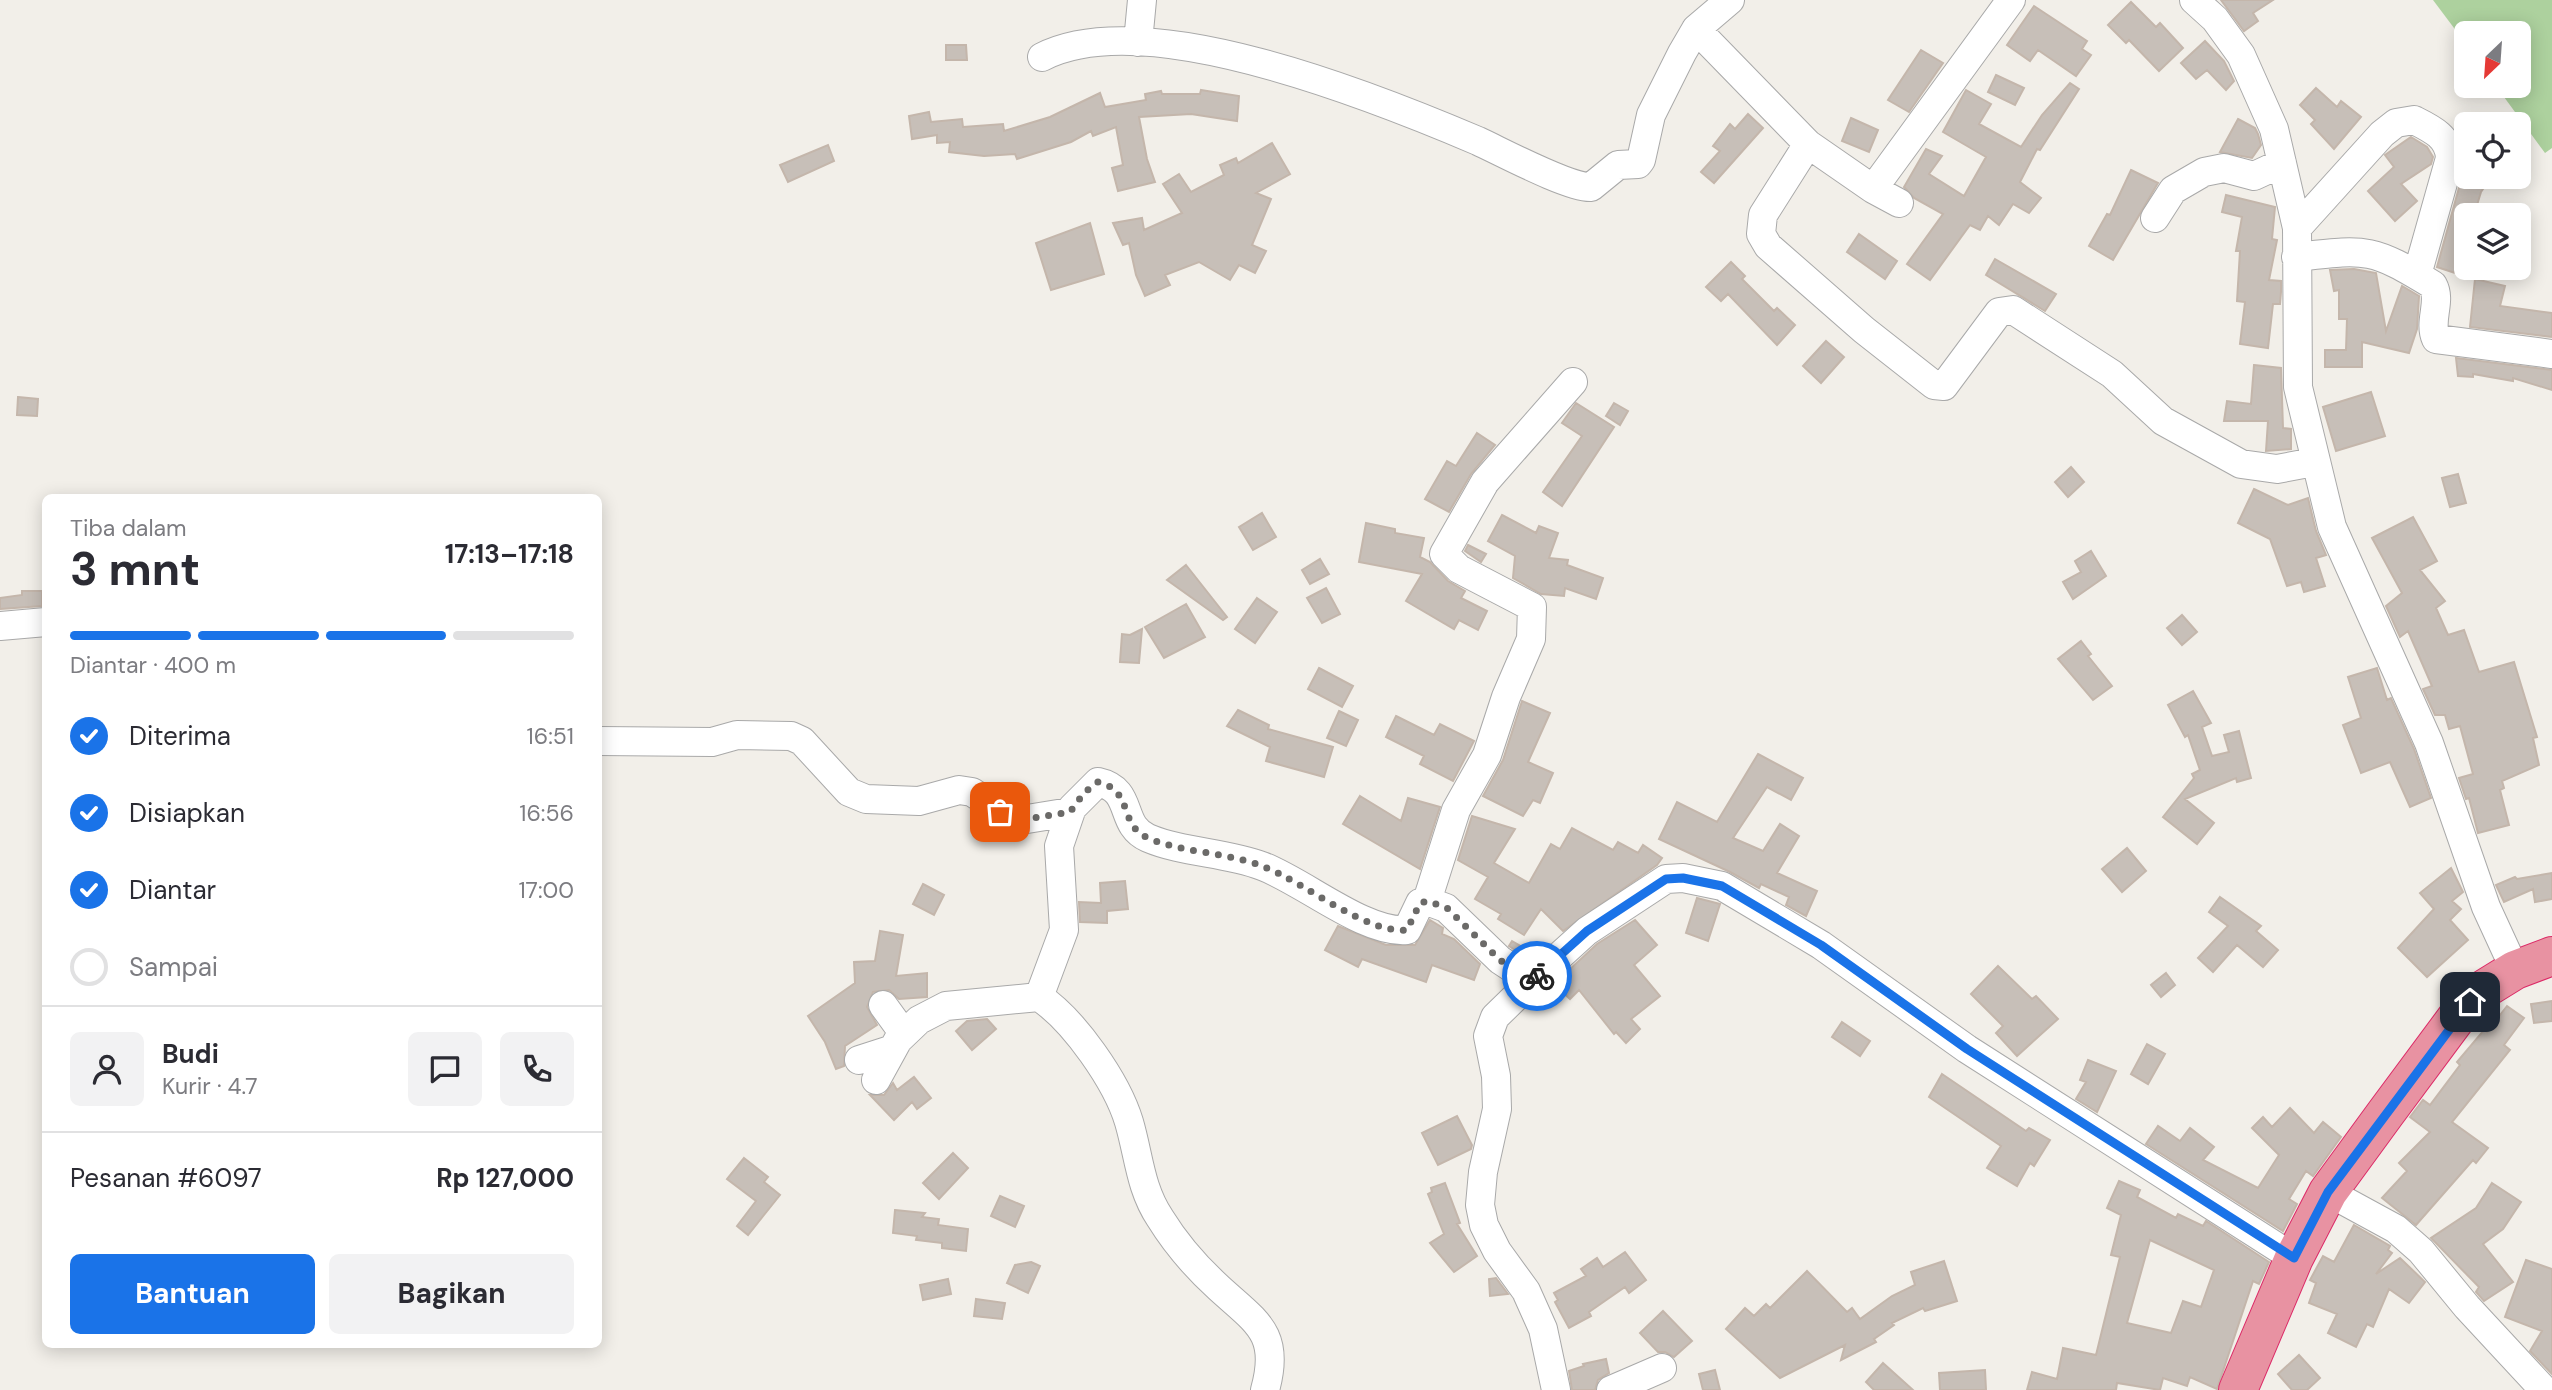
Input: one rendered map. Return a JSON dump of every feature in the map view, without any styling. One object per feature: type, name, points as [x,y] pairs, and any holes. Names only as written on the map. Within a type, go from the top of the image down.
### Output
[{"type":"highway","points":[[2238,1390],[2294,1258],[2328,1192],[2460,1013],[2481,991],[2515,970],[2546,956],[2552,956]]},
{"type":"street","points":[[1138,42],[1142,0]]},
{"type":"street","points":[[1042,57],[1065,47],[1138,42],[1219,53],[1307,77],[1397,107],[1591,187],[1618,164],[1638,164],[1642,160],[1651,115],[1696,29],[1730,0]]},
{"type":"street","points":[[1873,189],[2011,0]]},
{"type":"street","points":[[2194,0],[2215,19],[2241,55],[2274,129],[2297,228],[2298,387],[2314,462],[2332,527],[2429,743],[2486,907],[2515,970]]},
{"type":"street","points":[[1696,29],[1808,144],[1873,189],[1899,203]]},
{"type":"street","points":[[2297,228],[2382,134],[2396,124],[2414,120],[2442,137],[2449,146],[2450,158],[2417,275]]},
{"type":"street","points":[[1808,144],[1763,215],[1761,234],[1768,246],[1864,330],[1934,385],[1944,386],[1999,313],[2013,310],[2086,355],[2163,421],[2241,464],[2277,469],[2314,462]]},
{"type":"street","points":[[2155,218],[2173,190],[2204,172],[2224,168],[2254,176],[2282,163]]},
{"type":"street","points":[[2296,257],[2366,251],[2383,256],[2433,285],[2437,291],[2432,325],[2436,339],[2552,354]]},
{"type":"street","points":[[1427,901],[1456,810],[1487,755],[1506,697],[1531,639],[1533,622],[1532,607],[1459,569],[1444,554],[1485,482],[1573,382]]},
{"type":"street","points":[[0,626],[42,622]]},
{"type":"street","points":[[602,741],[712,742],[737,735],[791,736],[802,741],[849,792],[866,799],[919,801],[959,790],[972,792],[1010,817],[1021,820],[1070,812]]},
{"type":"street","points":[[1031,998],[1063,930],[1059,846],[1070,812],[1084,793],[1098,782],[1112,786],[1122,798],[1131,824],[1146,837],[1262,866],[1367,922],[1398,931],[1407,930],[1420,903],[1427,901],[1447,908],[1500,960],[1531,981]]},
{"type":"street","points":[[1556,1390],[1543,1329],[1526,1291],[1497,1251],[1484,1225],[1480,1205],[1483,1172],[1497,1109],[1496,1076],[1488,1036],[1494,1017],[1587,931],[1666,879],[1683,878],[1722,886],[1821,945],[1967,1049],[2294,1258]]},
{"type":"street","points":[[868,1070],[919,1020],[958,1002],[1031,998],[1067,1021],[1098,1064],[1129,1121],[1142,1184],[1158,1216],[1192,1261],[1248,1311],[1260,1326],[1271,1354],[1265,1390]]},
{"type":"street","points":[[883,1005],[897,1042]]},
{"type":"street","points":[[2328,1192],[2396,1229],[2421,1251],[2467,1307],[2544,1390]]},
{"type":"street","points":[[1611,1390],[1662,1367]]},
{"type":"green space","points":[[2433,0],[2552,0],[2552,148],[2545,153],[2531,134],[2531,112],[2515,112],[2505,98],[2531,98],[2531,21],[2454,21],[2454,28]]},
{"type":"building","points":[[2221,0],[2273,0],[2253,13],[2258,21],[2244,31]]},
{"type":"building","points":[[2131,2],[2156,27],[2160,23],[2183,48],[2159,71],[2129,40],[2126,43],[2108,25]]},
{"type":"building","points":[[2034,6],[2087,41],[2082,49],[2091,55],[2076,76],[2038,50],[2030,61],[2007,45]]},
{"type":"building","points":[[2205,41],[2224,61],[2234,81],[2226,90],[2207,70],[2196,79],[2181,63]]},
{"type":"building","points":[[946,45],[966,45],[967,60],[946,60]]},
{"type":"building","points":[[1921,50],[1943,63],[1909,112],[1888,100]]},
{"type":"building","points":[[1996,75],[2024,88],[2015,105],[1988,92]]},
{"type":"building","points":[[2070,83],[2079,89],[2040,150],[2037,149],[2020,182],[2041,198],[2029,213],[2013,204],[1999,225],[1988,216],[1980,230],[1970,225],[1930,280],[1907,264],[1943,214],[1914,198],[1904,187],[1926,149],[1942,156],[1929,174],[1964,196],[1986,157],[1943,132],[1966,90],[1991,104],[1979,124],[2021,147],[2042,115]]},
{"type":"building","points":[[2316,88],[2337,107],[2341,101],[2361,117],[2334,149],[2311,124],[2315,120],[2300,105]]},
{"type":"building","points":[[1201,90],[1239,96],[1237,121],[1191,114],[1139,117],[1147,159],[1155,182],[1118,191],[1112,168],[1123,165],[1116,127],[1093,136],[1091,131],[1071,142],[1017,159],[1015,154],[984,156],[949,152],[950,142],[937,143],[937,135],[912,139],[909,116],[929,112],[931,122],[962,119],[963,127],[1003,124],[1004,131],[1050,117],[1100,93],[1105,107],[1146,100],[1145,94],[1161,91],[1162,94],[1200,94]]},
{"type":"building","points":[[1748,114],[1763,128],[1714,183],[1701,172],[1720,151],[1713,146],[1730,124],[1735,129]]},
{"type":"building","points":[[1851,118],[1878,130],[1869,152],[1842,141]]},
{"type":"building","points":[[2238,119],[2255,128],[2258,134],[2261,145],[2252,158],[2220,152]]},
{"type":"building","points":[[2411,137],[2427,147],[2433,157],[2431,164],[2401,184],[2417,201],[2395,221],[2368,191],[2394,167],[2385,155]]},
{"type":"building","points":[[1272,143],[1290,174],[1256,193],[1271,199],[1252,245],[1266,251],[1255,273],[1239,265],[1230,280],[1199,262],[1165,275],[1170,285],[1145,296],[1136,275],[1129,243],[1123,245],[1113,223],[1142,218],[1144,230],[1182,213],[1163,184],[1179,174],[1191,192],[1224,175],[1220,165],[1236,158],[1238,163]]},
{"type":"building","points":[[828,145],[834,161],[788,182],[780,165]]},
{"type":"building","points":[[2131,170],[2158,183],[2113,260],[2089,246],[2107,214],[2110,215]]},
{"type":"building","points":[[2459,189],[2483,189],[2478,203],[2455,203]]},
{"type":"building","points":[[2226,195],[2275,207],[2272,239],[2277,240],[2269,280],[2281,281],[2281,292],[2280,304],[2273,304],[2268,348],[2240,344],[2245,302],[2237,301],[2240,251],[2236,251],[2242,217],[2222,212]]},
{"type":"building","points":[[2454,206],[2454,273],[2437,267]]},
{"type":"building","points":[[1090,223],[1104,274],[1051,290],[1036,243]]},
{"type":"building","points":[[1859,234],[1897,261],[1885,279],[1847,252]]},
{"type":"building","points":[[1995,259],[2056,294],[2045,311],[1986,275]]},
{"type":"building","points":[[1731,262],[1745,276],[1742,279],[1774,311],[1777,308],[1795,325],[1777,345],[1728,294],[1721,301],[1706,287]]},
{"type":"building","points":[[2354,269],[2376,273],[2386,331],[2402,286],[2419,296],[2417,329],[2409,353],[2362,342],[2362,367],[2325,367],[2325,350],[2346,350],[2347,319],[2339,319],[2339,290],[2334,291],[2330,270]]},
{"type":"building","points":[[2475,280],[2505,286],[2500,306],[2552,313],[2552,337],[2470,327]]},
{"type":"building","points":[[1826,341],[1844,357],[1821,383],[1803,366]]},
{"type":"building","points":[[2456,358],[2552,370],[2552,390],[2513,378],[2513,381],[2473,374],[2473,377],[2458,376]]},
{"type":"building","points":[[2254,365],[2281,368],[2283,428],[2291,429],[2291,449],[2266,451],[2268,421],[2224,421],[2227,401],[2251,404]]},
{"type":"building","points":[[2371,392],[2385,436],[2336,451],[2323,407]]},
{"type":"building","points":[[18,397],[38,399],[37,416],[17,415]]},
{"type":"building","points":[[1576,403],[1614,427],[1562,506],[1543,492],[1582,436],[1562,423]]},
{"type":"building","points":[[1614,403],[1628,411],[1620,425],[1606,416]]},
{"type":"building","points":[[1477,433],[1495,445],[1471,474],[1449,512],[1425,499],[1447,461],[1456,466]]},
{"type":"building","points":[[2071,467],[2084,482],[2068,497],[2055,482]]},
{"type":"building","points":[[2458,474],[2466,503],[2450,507],[2442,478]]},
{"type":"building","points":[[2254,489],[2288,505],[2308,498],[2316,531],[2326,555],[2316,558],[2325,586],[2304,592],[2301,582],[2287,586],[2270,539],[2238,523]]},
{"type":"building","points":[[1262,513],[1276,537],[1253,550],[1239,527]]},
{"type":"building","points":[[1502,515],[1536,533],[1539,526],[1558,533],[1549,558],[1568,560],[1567,565],[1603,578],[1596,599],[1565,588],[1564,596],[1541,594],[1513,578],[1515,556],[1488,541]]},
{"type":"building","points":[[2413,517],[2437,561],[2420,570],[2445,601],[2436,608],[2448,635],[2464,630],[2479,672],[2514,662],[2537,737],[2533,738],[2539,765],[2502,781],[2504,788],[2500,790],[2509,825],[2478,833],[2469,798],[2466,799],[2459,778],[2473,774],[2460,726],[2449,729],[2445,715],[2435,715],[2423,689],[2432,686],[2408,631],[2400,637],[2386,606],[2402,593],[2372,538]]},
{"type":"building","points":[[1366,523],[1395,529],[1395,533],[1424,538],[1420,557],[1430,562],[1448,581],[1465,591],[1461,598],[1487,611],[1478,630],[1459,620],[1454,629],[1406,601],[1422,574],[1359,562]]},
{"type":"building","points":[[1468,545],[1486,554],[1481,562],[1465,551]]},
{"type":"building","points":[[2091,551],[2106,576],[2073,599],[2063,582],[2081,572],[2075,561]]},
{"type":"building","points":[[1320,559],[1329,574],[1310,584],[1302,570]]},
{"type":"building","points":[[1186,565],[1227,617],[1223,620],[1167,580]]},
{"type":"building","points":[[1326,588],[1340,614],[1322,623],[1307,598]]},
{"type":"building","points":[[22,591],[42,591],[42,606],[0,609],[0,598],[22,595]]},
{"type":"building","points":[[1257,598],[1277,612],[1255,643],[1235,629]]},
{"type":"building","points":[[1186,604],[1205,637],[1164,658],[1145,627]]},
{"type":"building","points":[[2182,615],[2197,632],[2182,645],[2167,628]]},
{"type":"building","points":[[1142,629],[1139,663],[1120,662],[1122,634],[1130,635]]},
{"type":"building","points":[[2081,641],[2091,654],[2088,656],[2112,686],[2093,700],[2058,659]]},
{"type":"building","points":[[1319,668],[1353,686],[1342,707],[1308,689]]},
{"type":"building","points":[[2377,668],[2387,700],[2391,698],[2414,749],[2431,798],[2410,807],[2390,762],[2361,773],[2343,725],[2361,718],[2348,677]]},
{"type":"building","points":[[2193,691],[2211,723],[2202,727],[2212,756],[2229,752],[2224,735],[2239,731],[2251,778],[2237,782],[2236,778],[2185,799],[2214,823],[2197,844],[2163,817],[2194,778],[2192,774],[2200,770],[2188,735],[2185,737],[2168,705]]},
{"type":"building","points":[[1522,701],[1550,713],[1528,762],[1553,773],[1540,803],[1533,800],[1523,816],[1483,796],[1503,760]]},
{"type":"building","points":[[1238,710],[1269,725],[1268,729],[1333,747],[1324,777],[1266,761],[1270,747],[1227,726]]},
{"type":"building","points":[[1339,711],[1358,720],[1346,746],[1327,738]]},
{"type":"building","points":[[1396,716],[1434,735],[1440,724],[1474,741],[1453,781],[1420,764],[1424,756],[1386,737]]},
{"type":"building","points":[[1758,754],[1803,778],[1791,800],[1767,787],[1733,838],[1763,851],[1780,824],[1799,836],[1777,873],[1817,891],[1806,916],[1786,905],[1789,897],[1761,884],[1759,888],[1659,839],[1677,802],[1717,822]]},
{"type":"building","points":[[1360,796],[1401,821],[1408,798],[1440,807],[1420,869],[1343,824]]},
{"type":"building","points":[[1472,816],[1515,829],[1494,863],[1529,883],[1551,844],[1560,849],[1572,828],[1613,850],[1618,842],[1638,853],[1643,845],[1662,858],[1657,865],[1563,931],[1541,909],[1524,935],[1498,919],[1501,914],[1475,899],[1488,877],[1458,860]]},
{"type":"building","points":[[2127,848],[2146,871],[2122,892],[2102,869]]},
{"type":"building","points":[[2451,868],[2463,892],[2452,901],[2461,909],[2450,920],[2468,940],[2427,977],[2398,948],[2434,909],[2420,893]]},
{"type":"building","points":[[2552,873],[2552,899],[2535,902],[2533,889],[2504,902],[2496,885],[2515,877],[2517,879]]},
{"type":"building","points":[[1125,881],[1128,909],[1107,911],[1107,923],[1080,922],[1079,902],[1101,903],[1100,883]]},
{"type":"building","points":[[923,884],[944,895],[934,915],[913,904]]},
{"type":"building","points":[[2220,897],[2261,926],[2256,931],[2278,950],[2263,967],[2237,945],[2213,972],[2198,958],[2228,926],[2209,912]]},
{"type":"building","points":[[1697,898],[1720,904],[1708,941],[1686,933]]},
{"type":"building","points":[[1430,920],[1443,928],[1442,934],[1454,939],[1480,964],[1474,980],[1432,965],[1426,982],[1362,959],[1358,967],[1325,950],[1338,926],[1386,945],[1415,945]]},
{"type":"building","points":[[1635,920],[1657,945],[1634,965],[1660,996],[1631,1019],[1640,1029],[1626,1043],[1616,1032],[1614,1034],[1579,990],[1570,999],[1554,984],[1597,944]]},
{"type":"building","points":[[880,931],[903,935],[896,976],[927,973],[927,997],[899,999],[889,990],[873,992],[867,1007],[877,1025],[845,1046],[844,1066],[836,1069],[825,1042],[808,1016],[855,983],[854,962],[875,961]]},
{"type":"building","points":[[1512,941],[1536,955],[1530,960],[1509,946]]},
{"type":"building","points":[[1998,966],[2032,999],[2036,996],[2058,1019],[2017,1056],[1996,1033],[2003,1026],[1971,994]]},
{"type":"building","points":[[2166,973],[2175,985],[2161,997],[2151,985]]},
{"type":"building","points":[[2552,1001],[2552,1021],[2534,1023],[2531,1004]]},
{"type":"building","points":[[2507,1006],[2524,1018],[2504,1045],[2510,1050],[2452,1122],[2488,1148],[2476,1163],[2473,1160],[2416,1225],[2382,1198],[2407,1171],[2399,1163],[2430,1132],[2410,1117],[2423,1100],[2430,1105],[2460,1065],[2457,1062],[2484,1030],[2487,1032]]},
{"type":"building","points":[[987,1019],[996,1029],[972,1050],[956,1031],[967,1021]]},
{"type":"building","points":[[1842,1022],[1870,1041],[1860,1056],[1832,1037]]},
{"type":"building","points":[[2147,1044],[2165,1054],[2148,1084],[2131,1074]]},
{"type":"building","points":[[2088,1060],[2116,1071],[2097,1112],[2076,1099],[2086,1082],[2080,1080]]},
{"type":"building","points":[[1942,1074],[2026,1131],[2029,1128],[2050,1140],[2034,1166],[2030,1163],[2017,1186],[1987,1168],[2001,1146],[1929,1097]]},
{"type":"building","points":[[914,1077],[931,1098],[917,1109],[912,1102],[894,1120],[870,1095],[884,1095],[893,1083],[897,1090]]},
{"type":"building","points":[[2290,1108],[2314,1133],[2323,1122],[2341,1137],[2313,1176],[2306,1171],[2289,1199],[2297,1204],[2283,1231],[2146,1144],[2158,1126],[2180,1141],[2190,1128],[2214,1147],[2203,1160],[2258,1188],[2279,1155],[2252,1128],[2263,1117],[2272,1127]]},
{"type":"building","points":[[1457,1116],[1472,1145],[1471,1149],[1438,1165],[1422,1133]]},
{"type":"building","points":[[953,1153],[968,1168],[939,1199],[923,1183]]},
{"type":"building","points":[[744,1158],[768,1177],[764,1182],[780,1195],[748,1235],[737,1226],[756,1201],[727,1179]]},
{"type":"building","points":[[2119,1181],[2140,1190],[2137,1197],[2176,1218],[2178,1214],[2203,1226],[2206,1221],[2269,1262],[2259,1284],[2253,1281],[2217,1389],[2190,1377],[2187,1386],[2163,1378],[2160,1390],[2117,1383],[2116,1390],[2027,1390],[2032,1372],[2057,1379],[2063,1348],[2096,1355],[2120,1257],[2111,1255],[2121,1215],[2107,1208]],"holes":[[[2150,1240],[2214,1270],[2201,1307],[2183,1301],[2171,1333],[2127,1323]]]},
{"type":"building","points":[[1445,1183],[1460,1223],[1457,1224],[1477,1256],[1454,1272],[1430,1243],[1444,1234],[1428,1194],[1432,1192],[1431,1188]]},
{"type":"building","points":[[2492,1183],[2521,1202],[2503,1229],[2483,1244],[2513,1282],[2484,1301],[2476,1292],[2479,1287],[2431,1238],[2476,1208]]},
{"type":"building","points":[[1000,1196],[1024,1206],[1015,1227],[991,1216]]},
{"type":"building","points":[[895,1210],[925,1213],[922,1217],[939,1219],[938,1225],[968,1229],[966,1251],[942,1248],[942,1243],[916,1240],[917,1236],[893,1233]]},
{"type":"building","points":[[2354,1225],[2390,1246],[2388,1250],[2392,1253],[2376,1274],[2400,1258],[2425,1282],[2409,1303],[2389,1289],[2373,1327],[2367,1324],[2356,1347],[2328,1333],[2337,1314],[2309,1303],[2316,1283],[2310,1280],[2323,1256],[2334,1262]]},
{"type":"building","points":[[1625,1252],[1646,1280],[1629,1293],[1625,1287],[1589,1312],[1591,1316],[1569,1328],[1555,1302],[1558,1300],[1554,1293],[1586,1276],[1581,1269],[1597,1258],[1603,1267]]},
{"type":"building","points":[[2526,1260],[2552,1269],[2552,1374],[2530,1351],[2542,1331],[2505,1317]]},
{"type":"building","points":[[1944,1261],[1957,1301],[1925,1311],[1923,1308],[1892,1323],[1894,1325],[1874,1339],[1876,1342],[1841,1360],[1845,1345],[1780,1378],[1726,1329],[1745,1308],[1754,1316],[1766,1304],[1770,1308],[1807,1271],[1847,1312],[1852,1308],[1860,1319],[1892,1296],[1915,1285],[1911,1272]]},
{"type":"building","points":[[1031,1262],[1040,1266],[1028,1293],[1007,1283],[1015,1265]]},
{"type":"building","points":[[1496,1278],[1508,1294],[1490,1296],[1489,1279]]},
{"type":"building","points":[[948,1279],[951,1294],[923,1300],[920,1285]]},
{"type":"building","points":[[976,1299],[1005,1303],[1002,1319],[974,1316]]},
{"type":"building","points":[[1663,1311],[1692,1341],[1674,1357],[1658,1352],[1640,1333]]},
{"type":"building","points":[[2299,1355],[2320,1378],[2307,1390],[2292,1390],[2278,1374]]},
{"type":"building","points":[[1606,1359],[1609,1373],[1598,1380],[1595,1390],[1572,1390],[1569,1371],[1584,1366],[1583,1364]]},
{"type":"building","points":[[1883,1363],[1913,1390],[1874,1390],[1866,1382]]},
{"type":"building","points":[[1715,1370],[1720,1390],[1703,1390],[1699,1374]]},
{"type":"building","points":[[1985,1370],[1986,1390],[1940,1390],[1939,1373]]},
{"type":"way so far","points":[[1000,812],[1021,820],[1070,812],[1084,793],[1098,782],[1112,786],[1122,798],[1131,824],[1146,837],[1262,866],[1367,922],[1398,931],[1407,930],[1413,924],[1420,903],[1427,901],[1447,908],[1500,960],[1531,981],[1537,976]]},
{"type":"route","points":[[1537,976],[1587,931],[1632,904],[1666,879],[1683,878],[1722,886],[1821,945],[1967,1049],[2294,1258],[2328,1192],[2427,1056],[2470,1002]]}]
